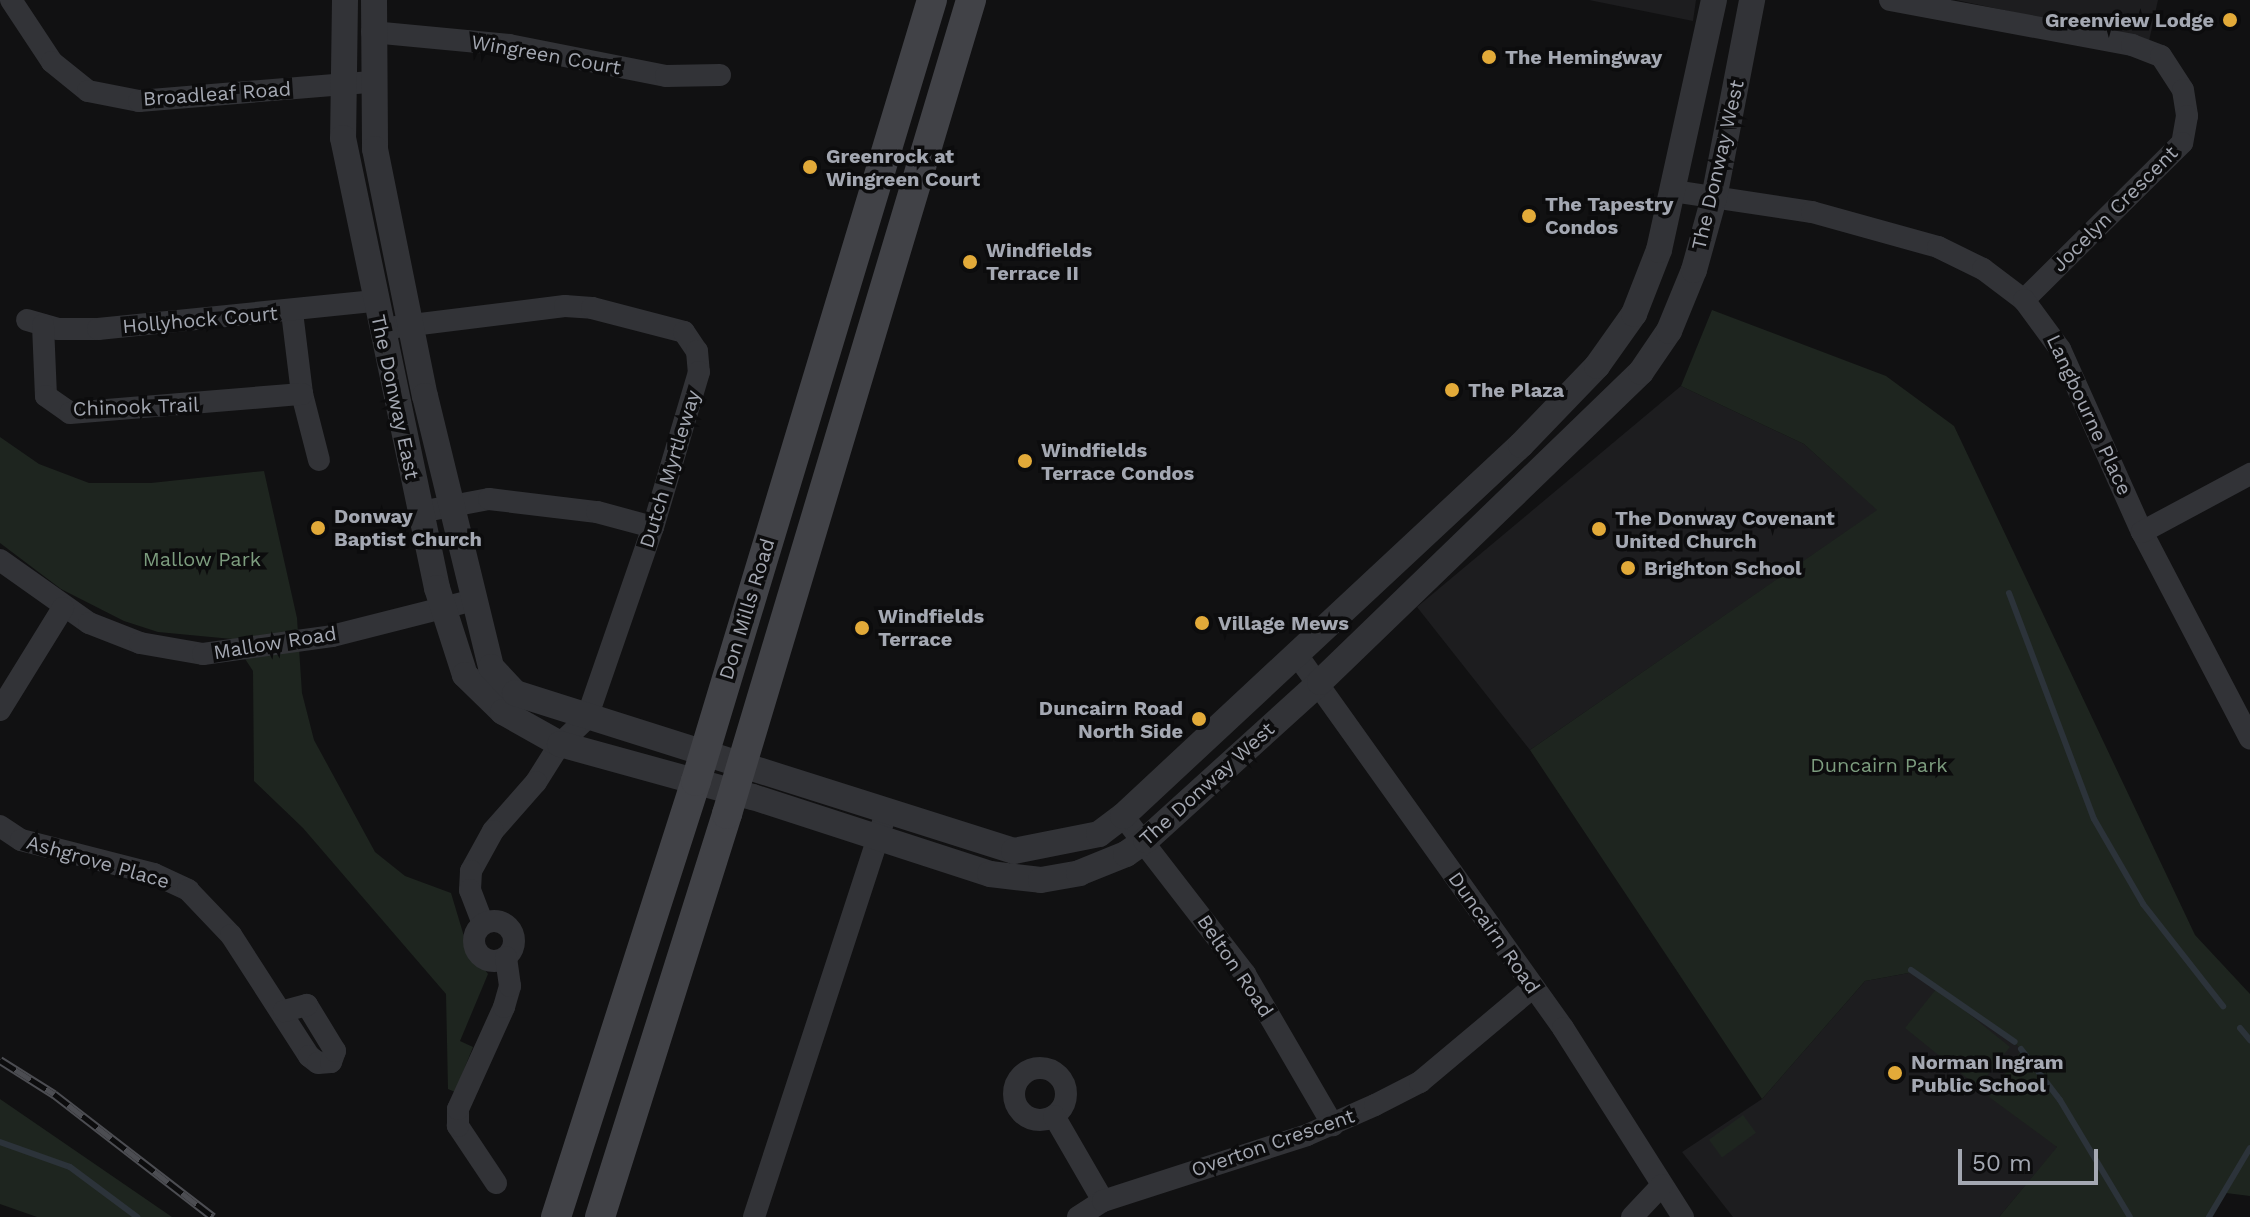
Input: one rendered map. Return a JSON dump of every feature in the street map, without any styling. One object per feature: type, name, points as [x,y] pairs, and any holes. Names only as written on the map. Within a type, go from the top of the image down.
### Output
[{"type":"main road","name":"Don Mills Road","points":[[556,1217],[696,781],[932,0]]},
{"type":"main road","name":"Don Mills Road","points":[[600,1217],[734,792],[971,0]]},
{"type":"street","name":"Broadleaf Road","points":[[11,0],[52,62],[88,91],[139,101],[371,82]]},
{"type":"street","name":"The Donway East","points":[[345,0],[340,85],[343,138],[380,330],[441,607],[465,675],[503,712],[560,744],[696,781]]},
{"type":"street","name":"The Donway East","points":[[374,0],[371,82],[375,149],[451,505],[491,667],[515,693],[587,718],[704,750]]},
{"type":"street","name":"The Donway West","points":[[696,781],[882,825],[1014,851],[1099,834],[1123,816],[1297,655],[1585,378],[1642,297],[1673,191],[1714,0]]},
{"type":"street","name":"The Donway West","points":[[704,750],[742,762],[990,874],[1041,880],[1079,873],[1126,854],[1146,840],[1320,682],[1611,402],[1669,331],[1714,198],[1752,0]]},
{"type":"street","name":"Jocelyn Crescent","points":[[1890,0],[2132,45],[2161,56],[2183,90],[2187,116],[2182,143],[2024,300]]},
{"type":"street","name":"Wingreen Court","points":[[372,32],[509,45],[666,76],[720,75]]},
{"type":"street","name":"Langbourne Place","points":[[1673,191],[1812,212],[1938,247],[1983,269],[2024,300],[2060,349],[2142,532],[2249,734]]},
{"type":"street","name":"Hollyhock Court","points":[[35,322],[98,329],[292,312],[375,301]]},
{"type":"street","name":"Dutch Myrtleway","points":[[380,330],[565,306],[592,308],[684,332],[697,351],[699,372],[653,527],[587,718]]},
{"type":"street","points":[[292,312],[302,394],[319,460]]},
{"type":"street","name":"Chinook Trail","points":[[35,322],[46,396],[70,413],[302,394]]},
{"type":"street","points":[[1585,378],[1611,402]]},
{"type":"street","points":[[2142,532],[2250,474]]},
{"type":"street","points":[[420,512],[489,499],[550,505],[653,527]]},
{"type":"street","name":"Mallow Road","points":[[0,560],[63,608],[140,643],[203,654],[285,645],[474,600]]},
{"type":"street","points":[[0,710],[63,608]]},
{"type":"street","name":"Duncairn Road","points":[[1297,655],[1320,682],[1531,989],[1563,1028],[1683,1217]]},
{"type":"street","points":[[496,1183],[458,1126],[458,1109],[504,1007],[510,986],[506,957],[488,960],[478,952],[475,935],[483,924],[470,890],[479,850],[536,782],[560,744],[587,718]]},
{"type":"street","name":"Belton Road","points":[[1123,816],[1146,840],[1245,974],[1333,1125]]},
{"type":"street","points":[[754,1217],[882,825]]},
{"type":"street","name":"Ashgrove Place","points":[[0,826],[21,840],[154,874],[188,890],[217,918],[284,1011]]},
{"type":"street","name":"Overton Crescent","points":[[1078,1217],[1103,1201],[1333,1125],[1420,1082],[1531,989]]},
{"type":"street","points":[[1054,1116],[1103,1201]]},
{"type":"street","points":[[1632,1217],[1662,1185]]},
{"type":"shaded area","points":[[1589,0],[1696,0],[1693,21]]},
{"type":"shaded area","points":[[1956,0],[2158,0],[2149,41]]},
{"type":"shaded area","name":"Brighton School","points":[[1681,386],[1804,444],[1878,510],[1530,750],[1417,607]]},
{"type":"shaded area","name":"Norman Ingram Public School","points":[[1914,972],[2023,1049],[2057,1148],[1999,1217],[1733,1217],[1682,1152],[1762,1099],[1865,981]]},
{"type":"green space","name":"Duncairn Park","points":[[1712,310],[1886,376],[1954,426],[2195,935],[2250,994],[2250,1196],[2226,1193],[2210,1217],[1999,1217],[2057,1147],[1989,1097],[2022,1049],[1938,989],[2010,1047],[1978,1087],[1905,1028],[1937,988],[1914,972],[1865,981],[1762,1099],[1530,750],[1877,510],[1804,444],[1681,386]]},
{"type":"green space","name":"Mallow Park","points":[[0,437],[39,464],[89,483],[151,483],[264,471],[297,618],[302,693],[314,740],[375,852],[405,876],[451,893],[466,943],[488,974],[460,1041],[473,1047],[455,1092],[448,1089],[446,994],[303,828],[254,781],[253,671],[232,639],[158,632],[124,621],[61,589],[0,543]]},
{"type":"green space","points":[[0,1099],[172,1217],[37,1217],[0,1204]]},
{"type":"green space","points":[[1743,1115],[1756,1133],[1722,1157],[1709,1140]]},
{"type":"waterway","points":[[2009,593],[2094,819],[2143,904],[2223,1006]]},
{"type":"waterway","points":[[1911,970],[2015,1042]]},
{"type":"waterway","points":[[2240,1028],[2250,1040]]},
{"type":"waterway","points":[[2021,1049],[2060,1100],[2130,1217]]},
{"type":"waterway","points":[[0,1142],[70,1167],[137,1217]]},
{"type":"waterway","points":[[2209,1217],[2250,1148]]},
{"type":"railway","points":[[0,1060],[54,1094],[213,1217]]},
{"type":"place","name":"Greenview Lodge","points":[[2230,20]]},
{"type":"place","name":"The Hemingway","points":[[1489,57]]},
{"type":"place","name":"Greenrock at Wingreen Court","points":[[810,167]]},
{"type":"place","name":"The Tapestry Condos","points":[[1529,216]]},
{"type":"place","name":"Windfields Terrace II","points":[[970,262]]},
{"type":"place","name":"The Plaza","points":[[1452,390]]},
{"type":"place","name":"Windfields Terrace Condos","points":[[1025,461]]},
{"type":"place","name":"Donway Baptist Church","points":[[318,528]]},
{"type":"place","name":"The Donway Covenant United Church","points":[[1599,529]]},
{"type":"place","name":"Brighton School","points":[[1628,568]]},
{"type":"place","name":"Village Mews","points":[[1202,623]]},
{"type":"place","name":"Windfields Terrace","points":[[862,628]]},
{"type":"place","name":"Duncairn Road North Side","points":[[1199,719]]},
{"type":"place","name":"Norman Ingram Public School","points":[[1895,1073]]}]
